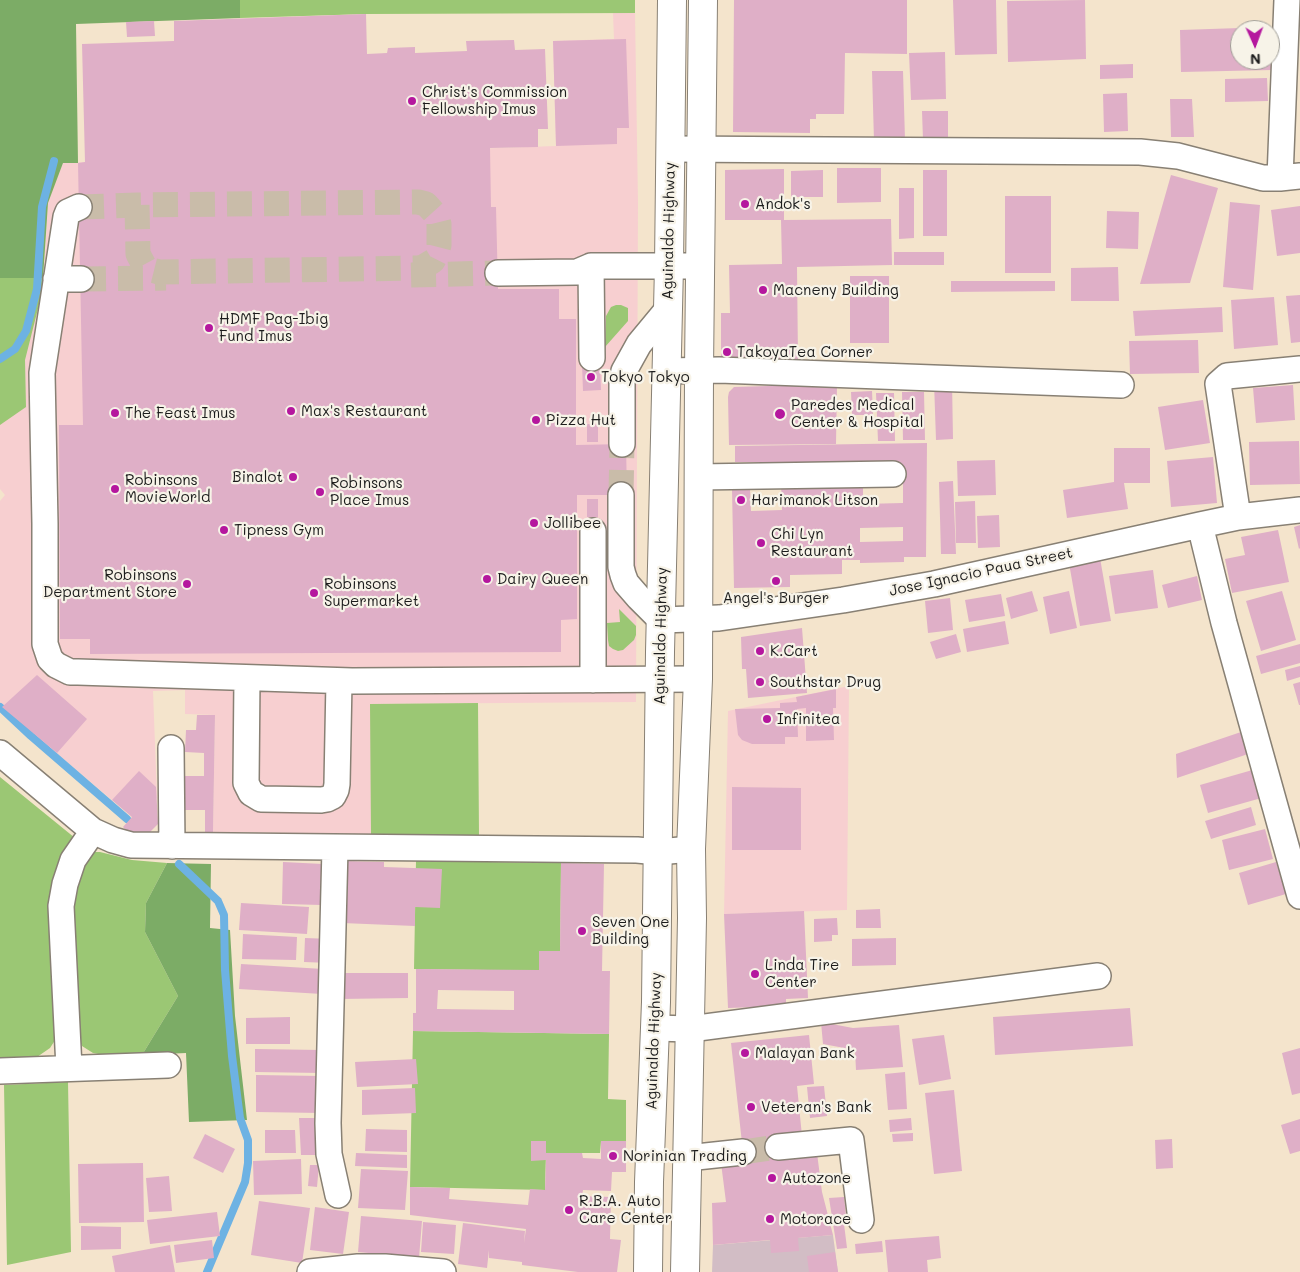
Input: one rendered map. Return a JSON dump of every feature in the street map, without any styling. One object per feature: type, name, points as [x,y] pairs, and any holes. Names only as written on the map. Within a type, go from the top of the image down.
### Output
[{"type":"highway","name":"Aguinaldo Highway","points":[[648,1272],[649,1182],[655,1028],[672,0]]},
{"type":"highway","name":"Aguinaldo Highway","points":[[685,1272],[692,918],[691,850],[699,620],[698,477],[704,0]]},
{"type":"street","points":[[671,148],[1159,153],[1263,178],[1290,177],[1287,0]]},
{"type":"street","points":[[78,206],[68,212],[66,217],[69,273],[42,373],[45,644],[47,652],[56,665],[70,672],[339,681],[698,679]]},
{"type":"street","points":[[498,267],[576,260],[591,266],[700,266]]},
{"type":"street","points":[[591,266],[592,358]]},
{"type":"street","points":[[622,444],[622,380],[624,371],[639,344],[668,308]]},
{"type":"street","points":[[1238,518],[1218,384],[1227,376],[1300,369]]},
{"type":"street","points":[[666,371],[699,370],[1121,385]]},
{"type":"street","points":[[698,477],[893,474]]},
{"type":"street","points":[[621,495],[621,567],[623,576],[626,583],[661,620]]},
{"type":"street","name":"Jose Ignacio Paua Street","points":[[661,620],[699,620],[769,612],[934,584],[1200,524],[1300,510]]},
{"type":"street","points":[[1200,524],[1224,623],[1300,896]]},
{"type":"street","points":[[593,530],[594,680]]},
{"type":"street","points":[[247,678],[246,783],[250,794],[261,799],[321,800],[333,796],[337,784],[339,681]]},
{"type":"street","points":[[171,748],[172,846]]},
{"type":"street","points":[[0,753],[93,831],[113,840],[131,845],[637,850],[658,852],[691,850]]},
{"type":"street","points":[[69,1068],[61,906],[65,884],[73,860],[93,831]]},
{"type":"street","points":[[335,848],[328,1123],[329,1154],[338,1195]]},
{"type":"street","points":[[655,1028],[690,1029],[1098,976]]},
{"type":"street","points":[[0,1071],[168,1064]]},
{"type":"street","points":[[778,1147],[850,1140],[861,1220]]},
{"type":"street","points":[[687,1158],[743,1152]]},
{"type":"street","points":[[310,1272],[385,1266],[443,1272]]},
{"type":"shaded area","name":"Robinsons Place Imus","points":[[613,13],[635,13],[638,203],[636,702],[371,704],[371,834],[213,832],[215,715],[185,714],[185,690],[153,691],[157,798],[132,817],[2,707],[0,701],[0,501],[5,495],[0,489],[0,369],[43,289],[48,203],[63,163],[556,146],[553,41],[614,39]]},
{"type":"shaded area","points":[[849,686],[847,910],[724,914],[728,711]]},
{"type":"shaded area","points":[[833,1235],[838,1272],[712,1272],[713,1245]]},
{"type":"green space","points":[[0,0],[240,0],[240,18],[76,24],[78,163],[63,163],[48,203],[43,278],[0,278]]},
{"type":"green space","points":[[240,0],[635,0],[635,13],[366,14],[240,18]]},
{"type":"green space","points":[[0,278],[43,278],[43,289],[25,360],[26,407],[0,425]]},
{"type":"green space","points":[[616,305],[628,308],[628,321],[605,347],[606,316],[611,307]]},
{"type":"green space","points":[[619,609],[636,626],[636,635],[634,640],[623,650],[618,651],[609,646],[607,623],[620,622]]},
{"type":"green space","points":[[478,703],[479,836],[371,834],[370,704]]},
{"type":"green space","points":[[0,777],[75,838],[59,1034],[50,1048],[37,1057],[18,1060],[0,1060]]},
{"type":"green space","points":[[89,852],[100,852],[132,860],[167,863],[146,903],[145,932],[178,996],[142,1055],[109,1056],[93,1053],[82,1046],[75,1030],[71,889]]},
{"type":"green space","points":[[416,861],[561,863],[560,971],[414,969]]},
{"type":"green space","points":[[167,863],[211,864],[210,928],[230,930],[235,1016],[247,1120],[189,1122],[186,1053],[142,1055],[178,996],[145,932],[146,903]]},
{"type":"green space","points":[[413,1031],[609,1034],[608,1099],[626,1100],[626,1141],[601,1141],[600,1153],[546,1153],[545,1190],[410,1187]]},
{"type":"green space","points":[[68,1082],[71,1252],[7,1265],[4,1085]]},
{"type":"building","points":[[734,0],[907,0],[907,54],[845,53],[844,114],[816,114],[816,119],[810,119],[810,133],[733,132]]},
{"type":"building","points":[[953,0],[996,0],[997,54],[955,55]]},
{"type":"building","points":[[1085,0],[1086,59],[1008,62],[1007,1]]},
{"type":"building","name":"Robinsons Place Imus","points":[[366,14],[367,54],[387,53],[388,48],[415,47],[415,53],[467,51],[466,41],[514,40],[515,50],[545,49],[548,129],[538,129],[538,147],[490,148],[491,207],[496,207],[498,289],[559,289],[559,319],[576,319],[576,445],[626,444],[627,495],[577,495],[577,619],[561,620],[561,652],[90,654],[90,639],[60,639],[59,425],[83,425],[78,163],[85,162],[82,44],[174,41],[174,21]]},
{"type":"building","points":[[154,21],[155,36],[127,37],[126,22]]},
{"type":"building","points":[[1230,28],[1230,70],[1272,70],[1181,72],[1180,30]]},
{"type":"building","points":[[626,39],[629,128],[617,128],[617,144],[556,146],[553,41]]},
{"type":"building","points":[[945,52],[946,99],[911,100],[909,53]]},
{"type":"building","points":[[1133,64],[1133,78],[1100,79],[1100,65]]},
{"type":"building","points":[[872,71],[903,71],[905,140],[874,141]]},
{"type":"building","points":[[1267,78],[1268,101],[1225,102],[1225,79]]},
{"type":"building","points":[[1127,93],[1128,131],[1104,132],[1103,94]]},
{"type":"building","points":[[1170,99],[1192,99],[1194,137],[1171,137]]},
{"type":"building","points":[[922,111],[948,111],[948,139],[923,140]]},
{"type":"building","points":[[837,168],[881,168],[881,202],[837,203]]},
{"type":"building","points":[[784,169],[784,220],[891,219],[892,265],[797,267],[798,360],[721,361],[721,313],[730,313],[729,265],[782,264],[781,220],[725,220],[725,170]]},
{"type":"building","points":[[823,170],[823,197],[791,197],[791,171]]},
{"type":"building","points":[[923,170],[947,170],[947,236],[923,236]]},
{"type":"building","points":[[1171,175],[1218,188],[1190,283],[1140,284]]},
{"type":"building","points":[[899,188],[914,188],[914,238],[899,239]]},
{"type":"building","points":[[1005,196],[1051,196],[1051,273],[1005,273]]},
{"type":"building","points":[[1230,202],[1260,205],[1253,290],[1223,287]]},
{"type":"building","points":[[1300,206],[1300,253],[1277,256],[1271,210]]},
{"type":"building","points":[[1107,211],[1139,212],[1138,249],[1106,248]]},
{"type":"building","points":[[894,252],[944,252],[944,265],[894,265]]},
{"type":"building","points":[[1118,267],[1119,301],[1071,301],[1071,268]]},
{"type":"building","points":[[850,276],[889,276],[889,343],[850,343]]},
{"type":"building","points":[[951,281],[1055,281],[1055,291],[951,292]]},
{"type":"building","points":[[1300,295],[1300,342],[1291,343],[1286,296]]},
{"type":"building","points":[[1274,297],[1278,345],[1234,349],[1231,300]]},
{"type":"building","points":[[1222,307],[1223,332],[1135,336],[1133,311]]},
{"type":"building","points":[[1198,340],[1199,373],[1130,374],[1129,341]]},
{"type":"building","name":"Tokyo Tokyo","points":[[600,363],[601,390],[583,391],[582,364]]},
{"type":"building","points":[[952,381],[953,439],[936,440],[934,382]]},
{"type":"building","name":"Paredes Medical Center & Hospital","points":[[837,384],[836,444],[729,445],[728,397],[729,392],[734,387]]},
{"type":"building","points":[[1293,385],[1295,420],[1256,423],[1253,388]]},
{"type":"building","points":[[872,391],[873,415],[852,415],[851,392]]},
{"type":"building","points":[[902,392],[924,392],[925,440],[903,440]]},
{"type":"building","points":[[876,393],[894,393],[895,441],[878,441]]},
{"type":"building","points":[[1203,400],[1210,443],[1165,450],[1158,407]]},
{"type":"building","points":[[587,424],[598,424],[598,442],[587,442]]},
{"type":"building","points":[[1299,441],[1300,484],[1250,485],[1249,442]]},
{"type":"building","points":[[927,443],[926,557],[904,557],[904,562],[860,563],[860,560],[842,560],[842,574],[790,575],[790,587],[734,588],[732,489],[750,489],[751,511],[782,510],[781,484],[863,483],[863,504],[903,503],[903,466],[759,467],[759,462],[735,462],[735,446]],"holes":[[[903,527],[903,541],[860,542],[860,528]]]},
{"type":"building","points":[[1114,448],[1150,448],[1150,483],[1124,483],[1128,509],[1067,518],[1063,490],[1114,482]]},
{"type":"building","points":[[1213,457],[1217,503],[1171,507],[1167,461]]},
{"type":"building","points":[[995,460],[996,495],[958,496],[957,461]]},
{"type":"building","points":[[953,481],[956,554],[941,554],[939,482]]},
{"type":"building","points":[[587,499],[598,499],[598,517],[587,517]]},
{"type":"building","points":[[975,501],[976,543],[956,543],[955,502]]},
{"type":"building","points":[[999,515],[1000,547],[978,548],[977,516]]},
{"type":"building","points":[[1300,525],[1300,548],[1299,549],[1294,527]]},
{"type":"building","points":[[1278,530],[1289,582],[1232,593],[1225,559],[1245,555],[1241,537]]},
{"type":"building","points":[[1100,558],[1111,621],[1080,626],[1069,563]]},
{"type":"building","points":[[1153,570],[1158,608],[1115,614],[1109,576]]},
{"type":"building","points":[[1197,576],[1202,600],[1168,608],[1162,585]]},
{"type":"building","points":[[1032,591],[1038,611],[1011,619],[1006,598]]},
{"type":"building","points":[[1069,591],[1077,628],[1050,634],[1043,597]]},
{"type":"building","points":[[1282,591],[1296,640],[1261,651],[1246,601]]},
{"type":"building","points":[[1001,594],[1005,616],[969,622],[965,600]]},
{"type":"building","points":[[950,598],[953,630],[928,633],[925,601]]},
{"type":"building","points":[[1005,621],[1009,644],[967,652],[963,629]]},
{"type":"building","points":[[802,628],[807,693],[748,698],[746,669],[742,669],[741,637]]},
{"type":"building","points":[[956,634],[961,652],[936,659],[930,642]]},
{"type":"building","points":[[1300,644],[1300,663],[1261,674],[1256,656]]},
{"type":"building","points":[[1300,666],[1300,677],[1287,681],[1285,670]]},
{"type":"building","points":[[37,675],[87,719],[57,753],[2,707]]},
{"type":"building","points":[[1300,682],[1300,705],[1299,705],[1293,684]]},
{"type":"building","points":[[836,689],[836,708],[833,708],[834,740],[806,741],[806,708],[797,709],[798,737],[785,737],[785,744],[752,744],[742,740],[738,735],[735,709],[780,708],[780,703],[797,702],[796,697]]},
{"type":"building","points":[[197,715],[215,715],[213,832],[205,832],[205,810],[185,810],[185,776],[204,776],[204,753],[185,752],[186,730],[196,730]]},
{"type":"building","points":[[1241,732],[1248,754],[1177,778],[1176,754]]},
{"type":"building","points":[[1256,769],[1265,797],[1208,813],[1200,785]]},
{"type":"building","points":[[139,771],[156,787],[158,824],[150,832],[132,836],[123,827],[132,817],[112,800]]},
{"type":"building","points":[[732,787],[801,788],[801,850],[732,850]]},
{"type":"building","points":[[1251,807],[1256,825],[1211,839],[1205,821]]},
{"type":"building","points":[[1265,829],[1273,859],[1229,870],[1222,840]]},
{"type":"building","points":[[344,861],[384,862],[384,867],[442,869],[440,908],[415,907],[415,926],[342,923]]},
{"type":"building","points":[[283,862],[323,864],[322,905],[282,904]]},
{"type":"building","points":[[1276,862],[1286,894],[1248,905],[1239,873]]},
{"type":"building","points":[[561,863],[604,864],[602,971],[610,971],[609,1034],[413,1031],[413,1013],[416,1013],[416,969],[539,970],[539,951],[560,951]],"holes":[[[438,990],[514,991],[514,1010],[437,1009]]]},
{"type":"building","points":[[241,903],[309,907],[307,934],[239,930]]},
{"type":"building","points":[[880,909],[881,928],[856,928],[856,910]]},
{"type":"building","name":"Linda Tire Center","points":[[804,911],[808,998],[786,999],[786,1006],[728,1008],[724,914]]},
{"type":"building","points":[[837,918],[838,935],[832,935],[832,941],[814,942],[814,919]]},
{"type":"building","points":[[243,934],[297,937],[296,960],[242,959]]},
{"type":"building","points":[[305,938],[332,939],[330,963],[304,962]]},
{"type":"building","points":[[896,938],[896,965],[852,966],[852,939]]},
{"type":"building","points":[[241,964],[323,969],[322,994],[239,989]]},
{"type":"building","points":[[340,973],[408,973],[408,998],[340,999]]},
{"type":"building","points":[[1130,1008],[1133,1046],[995,1055],[993,1017]]},
{"type":"building","points":[[290,1017],[290,1044],[246,1044],[246,1018]]},
{"type":"building","points":[[821,1022],[853,1028],[899,1025],[903,1067],[856,1070],[855,1050],[823,1044]]},
{"type":"building","points":[[809,1035],[814,1084],[797,1086],[802,1136],[817,1153],[822,1192],[833,1235],[798,1238],[799,1251],[771,1253],[770,1240],[713,1245],[712,1203],[726,1202],[721,1163],[743,1152],[731,1043]]},
{"type":"building","points":[[944,1035],[951,1079],[919,1085],[912,1039]]},
{"type":"building","points":[[1300,1048],[1300,1093],[1292,1095],[1282,1053]]},
{"type":"building","points":[[255,1049],[321,1050],[321,1073],[255,1072]]},
{"type":"building","points":[[416,1059],[418,1084],[357,1087],[355,1062]]},
{"type":"building","points":[[905,1072],[907,1109],[888,1110],[885,1074]]},
{"type":"building","points":[[256,1075],[321,1076],[321,1113],[256,1112]]},
{"type":"building","points":[[824,1086],[827,1116],[810,1118],[807,1087]]},
{"type":"building","points":[[415,1088],[416,1113],[362,1115],[362,1090]]},
{"type":"building","points":[[954,1090],[962,1171],[934,1174],[925,1093]]},
{"type":"building","points":[[299,1118],[318,1118],[319,1155],[301,1155]]},
{"type":"building","points":[[911,1118],[912,1130],[890,1132],[889,1120]]},
{"type":"building","points":[[1300,1119],[1300,1151],[1290,1154],[1281,1125]]},
{"type":"building","points":[[366,1129],[407,1130],[407,1152],[365,1151]]},
{"type":"building","points":[[265,1130],[295,1130],[296,1153],[265,1153]]},
{"type":"building","points":[[913,1133],[913,1141],[893,1142],[892,1134]]},
{"type":"building","points":[[205,1134],[235,1149],[223,1173],[193,1158]]},
{"type":"building","points":[[1172,1139],[1173,1168],[1156,1169],[1155,1140]]},
{"type":"building","points":[[531,1141],[546,1141],[546,1153],[582,1153],[583,1158],[601,1159],[601,1141],[626,1141],[626,1172],[612,1172],[611,1191],[583,1190],[582,1196],[611,1197],[610,1239],[621,1240],[617,1272],[578,1272],[522,1265],[522,1262],[489,1258],[489,1250],[487,1268],[458,1264],[463,1223],[525,1231],[524,1243],[526,1229],[410,1215],[410,1187],[450,1188],[449,1199],[528,1205],[530,1189],[545,1190],[546,1160],[531,1161]]},
{"type":"building","points":[[356,1153],[407,1155],[407,1168],[355,1166]]},
{"type":"building","points":[[301,1159],[302,1194],[254,1195],[253,1161]]},
{"type":"building","points":[[143,1163],[144,1222],[79,1223],[78,1164]]},
{"type":"building","points":[[310,1165],[319,1165],[317,1187],[308,1186]]},
{"type":"building","points":[[361,1169],[408,1171],[405,1210],[358,1208]]},
{"type":"building","points":[[169,1176],[172,1211],[149,1212],[146,1178]]},
{"type":"building","points":[[844,1197],[847,1224],[844,1224],[847,1248],[837,1249],[829,1198]]},
{"type":"building","points":[[259,1201],[310,1208],[302,1263],[251,1255]]},
{"type":"building","points":[[315,1207],[349,1212],[343,1254],[310,1250]]},
{"type":"building","points":[[217,1212],[220,1236],[150,1244],[147,1220]]},
{"type":"building","points":[[361,1216],[422,1221],[419,1258],[358,1252]]},
{"type":"building","points":[[423,1222],[456,1225],[454,1254],[421,1252]]},
{"type":"building","points":[[81,1226],[121,1227],[121,1249],[81,1250]]},
{"type":"building","points":[[939,1236],[941,1258],[927,1260],[928,1272],[888,1272],[885,1240]]},
{"type":"building","points":[[212,1240],[214,1258],[176,1263],[174,1245]]},
{"type":"building","points":[[882,1241],[883,1252],[856,1254],[855,1244]]},
{"type":"building","points":[[170,1245],[175,1272],[115,1272],[112,1256]]},
{"type":"building","points":[[835,1252],[838,1272],[809,1272],[807,1256]]},
{"type":"waterway","points":[[0,359],[15,349],[26,331],[37,289],[42,207],[54,161]]},
{"type":"waterway","points":[[0,707],[127,819]]},
{"type":"waterway","points":[[179,864],[218,901],[224,915],[225,970],[232,1056],[240,1118],[248,1140],[248,1163],[245,1182],[207,1272]]},
{"type":"tunnel","points":[[79,207],[137,205],[418,202],[426,204],[437,216],[439,245],[433,261],[417,268],[159,272],[151,270],[144,265],[138,254],[137,205]]},
{"type":"tunnel","points":[[411,275],[498,273]]},
{"type":"tunnel","points":[[81,279],[166,278]]},
{"type":"tunnel","points":[[621,495],[622,444]]},
{"type":"tunnel","points":[[743,1152],[778,1147]]},
{"type":"place","name":"Christ's Commission Fellowship Imus","points":[[412,101]]},
{"type":"place","name":"Andok's","points":[[745,204]]},
{"type":"place","name":"Macneny Building","points":[[763,290]]},
{"type":"place","name":"HDMF Pag-Ibig Fund Imus","points":[[209,328]]},
{"type":"place","name":"TakoyaTea Corner","points":[[727,352]]},
{"type":"place","name":"Tokyo Tokyo","points":[[591,377]]},
{"type":"place","name":"Max's Restaurant","points":[[291,411]]},
{"type":"place","name":"The Feast Imus","points":[[115,413]]},
{"type":"place","name":"Paredes Medical Center & Hospital","points":[[780,414]]},
{"type":"place","name":"Pizza Hut","points":[[536,420]]},
{"type":"place","name":"Binalot","points":[[293,477]]},
{"type":"place","name":"Robinsons MovieWorld","points":[[115,489]]},
{"type":"place","name":"Robinsons Place Imus","points":[[320,492]]},
{"type":"place","name":"Harimanok Litson","points":[[741,500]]},
{"type":"place","name":"Jollibee","points":[[534,523]]},
{"type":"place","name":"Tipness Gym","points":[[224,530]]},
{"type":"place","name":"Chi Lyn Restaurant","points":[[761,543]]},
{"type":"place","name":"Dairy Queen","points":[[487,579]]},
{"type":"place","name":"Angel's Burger","points":[[776,581]]},
{"type":"place","name":"Robinsons Department Store","points":[[187,584]]},
{"type":"place","name":"Robinsons Supermarket","points":[[314,593]]},
{"type":"place","name":"K.Cart","points":[[760,651]]},
{"type":"place","name":"Southstar Drug","points":[[760,682]]},
{"type":"place","name":"Infinitea","points":[[767,719]]},
{"type":"place","name":"Seven One Building","points":[[582,931]]},
{"type":"place","name":"Linda Tire Center","points":[[755,974]]},
{"type":"place","name":"Malayan Bank","points":[[745,1053]]},
{"type":"place","name":"Veteran's Bank","points":[[751,1107]]},
{"type":"place","name":"Norinian Trading","points":[[613,1156]]},
{"type":"place","name":"Autozone","points":[[772,1178]]},
{"type":"place","name":"R.B.A. Auto Care Center","points":[[569,1210]]},
{"type":"place","name":"Motorace","points":[[770,1219]]}]
